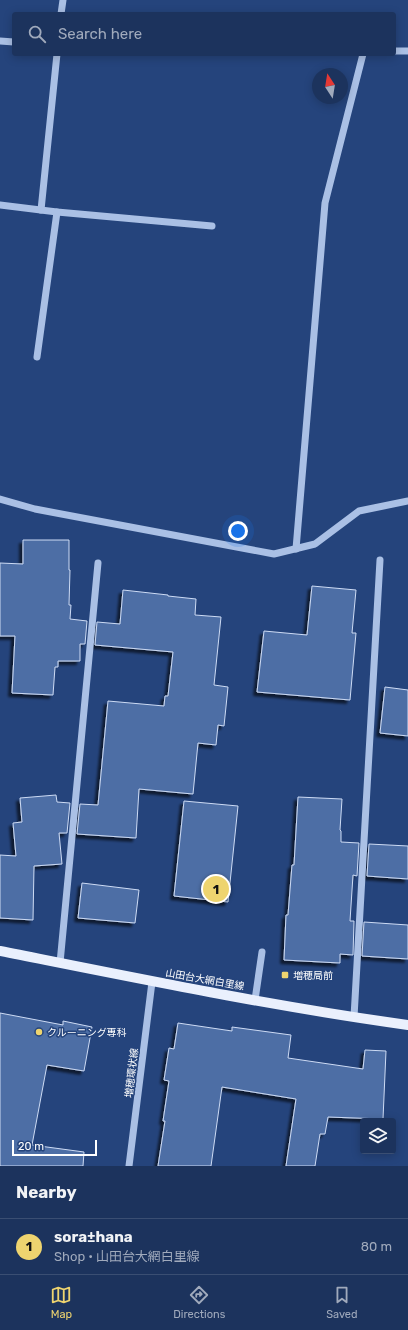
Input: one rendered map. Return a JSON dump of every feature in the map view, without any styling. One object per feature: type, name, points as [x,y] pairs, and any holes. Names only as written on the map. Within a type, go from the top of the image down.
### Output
[{"type":"main road","name":"山田台大網白里線","points":[[0,951],[152,982],[408,1025]]},
{"type":"street","points":[[62,12],[63,0]]},
{"type":"street","points":[[0,41],[12,42]]},
{"type":"street","points":[[396,51],[408,51]]},
{"type":"street","points":[[41,210],[57,56]]},
{"type":"street","points":[[296,549],[325,203],[362,56]]},
{"type":"street","points":[[0,205],[58,212],[212,226]]},
{"type":"street","points":[[37,357],[58,212]]},
{"type":"street","points":[[0,499],[35,509],[274,554],[315,544],[359,511],[408,501]]},
{"type":"street","points":[[354,1017],[380,560]]},
{"type":"street","points":[[60,963],[98,563]]},
{"type":"street","points":[[255,1000],[262,952]]},
{"type":"street","name":"増穂環状線","points":[[129,1166],[152,982]]},
{"type":"building","points":[[23,540],[69,540],[70,619],[87,621],[85,644],[80,644],[80,661],[58,661],[58,667],[55,667],[53,695],[12,693],[15,636],[0,636],[0,563],[23,564]]},
{"type":"building","points":[[312,586],[356,590],[352,633],[356,633],[350,700],[257,692],[264,631],[307,635]]},
{"type":"building","points":[[123,590],[196,599],[195,615],[221,617],[214,685],[228,687],[224,726],[218,725],[216,745],[198,743],[193,794],[139,789],[136,838],[77,834],[80,804],[98,805],[108,701],[164,706],[165,696],[168,696],[173,652],[95,645],[97,622],[120,624]]},
{"type":"building","points":[[385,687],[408,690],[408,736],[380,733]]},
{"type":"building","points":[[56,795],[57,802],[70,803],[67,833],[59,833],[62,864],[34,866],[33,920],[0,918],[0,855],[16,856],[13,823],[22,822],[20,798]]},
{"type":"building","points":[[298,797],[342,799],[340,830],[341,842],[359,843],[357,876],[353,875],[350,921],[354,921],[353,955],[340,954],[340,963],[284,960],[286,915],[288,915],[292,865],[294,865]]},
{"type":"building","points":[[184,801],[238,806],[228,902],[174,896]]},
{"type":"building","points":[[369,844],[408,846],[408,879],[367,876]]},
{"type":"building","points":[[82,883],[139,890],[135,923],[78,918]]},
{"type":"building","points":[[364,922],[408,925],[408,959],[362,956]]},
{"type":"building","points":[[0,1013],[63,1025],[63,1021],[92,1027],[84,1071],[47,1065],[32,1145],[84,1152],[83,1166],[0,1166]]},
{"type":"building","points":[[178,1023],[232,1031],[232,1027],[291,1035],[288,1058],[363,1069],[365,1050],[386,1051],[383,1118],[328,1117],[325,1134],[320,1134],[315,1166],[286,1166],[296,1099],[222,1087],[211,1166],[158,1166],[169,1081],[164,1080],[169,1048],[174,1049]]},
{"type":"place","name":"sora±hana","points":[[216,889]]},
{"type":"place","name":"増穂局前","points":[[285,975]]},
{"type":"place","name":"クルーニング専科","points":[[39,1032]]}]
